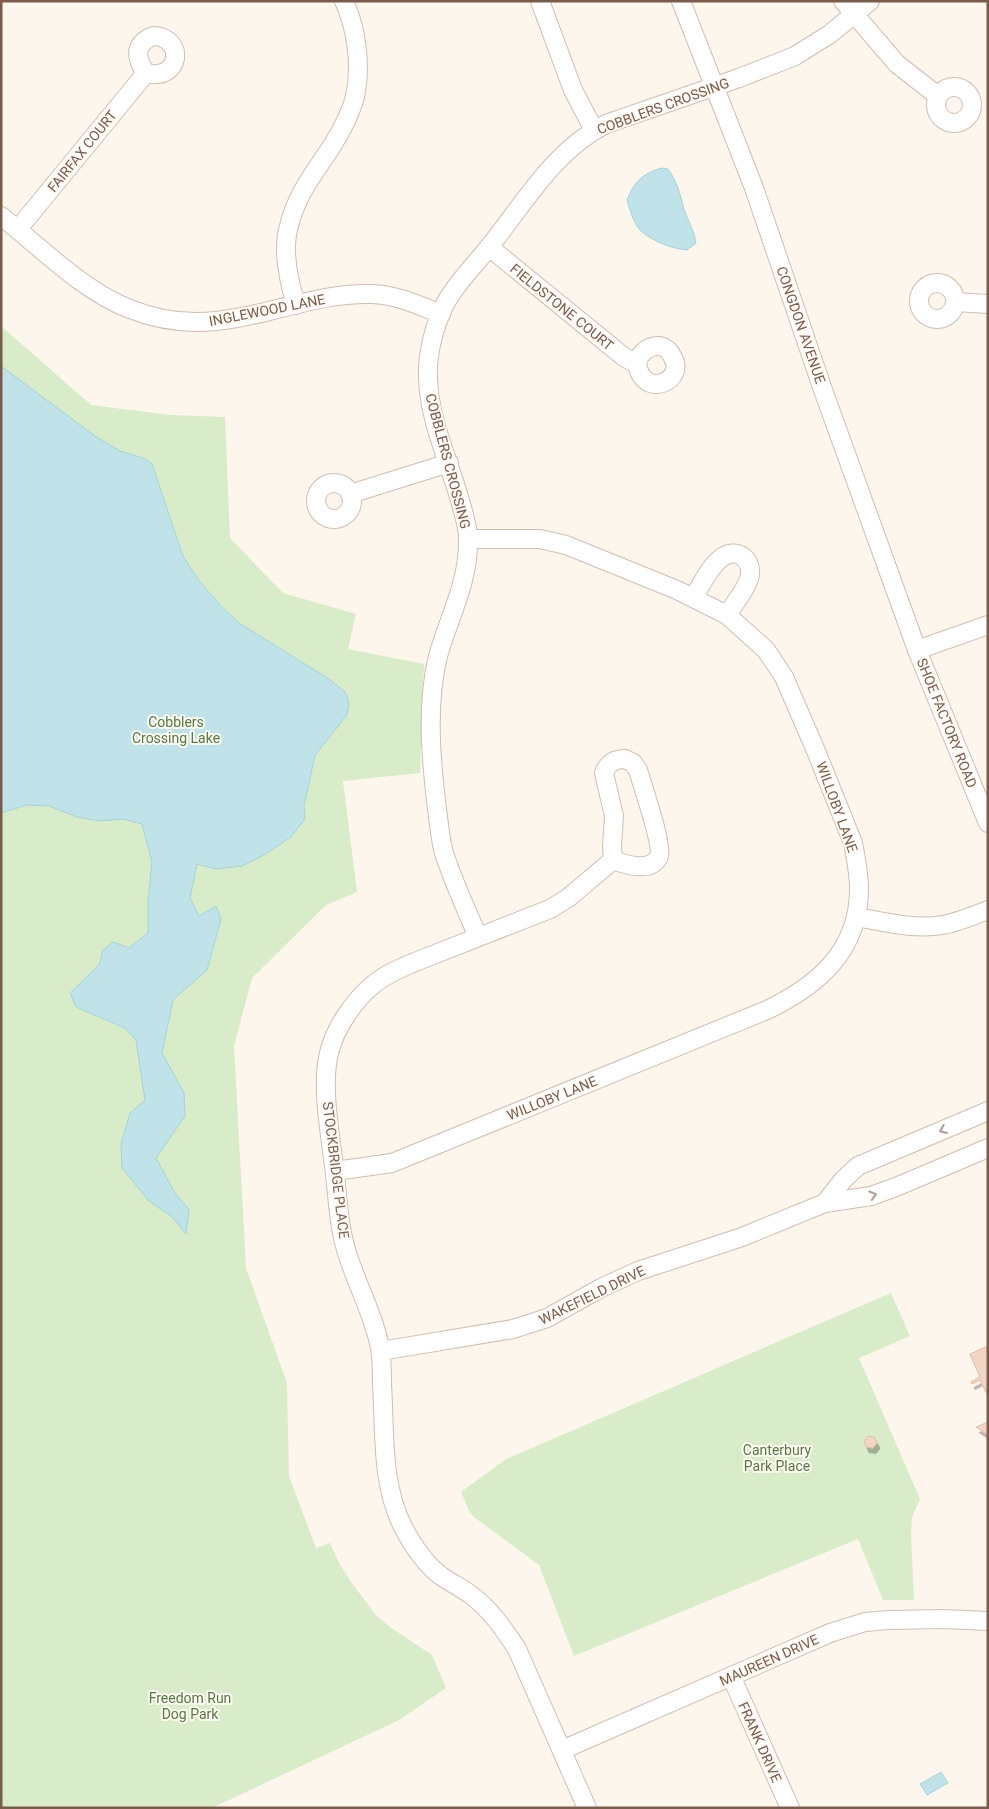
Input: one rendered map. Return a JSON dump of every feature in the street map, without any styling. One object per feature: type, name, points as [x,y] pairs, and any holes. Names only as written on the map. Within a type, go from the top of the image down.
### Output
[{"type":"street","points":[[296,305],[289,279],[287,254],[288,228],[295,204],[306,183],[333,145],[356,92],[358,68],[356,46],[349,12],[344,1]]},
{"type":"street","points":[[540,1],[573,90],[594,130]]},
{"type":"street","name":"CONGDON AVENUE","points":[[682,1],[713,86],[754,188],[823,390],[917,650]]},
{"type":"street","points":[[843,1],[897,64],[938,96]]},
{"type":"street","name":"COBBLERS CROSSING","points":[[478,936],[444,853],[435,794],[432,750],[431,708],[434,678],[438,656],[462,586],[468,539],[466,522],[431,404],[428,378],[430,355],[446,302],[534,187],[570,149],[594,130],[606,124],[739,78],[794,56],[816,45],[870,1]]},
{"type":"street","name":"FAIRFAX COURT","points":[[18,229],[146,73]]},
{"type":"street","name":"INGLEWOOD LANE","points":[[1,216],[96,292],[129,309],[164,319],[196,322],[222,320],[319,299],[353,294],[374,294],[407,300],[441,314]]},
{"type":"street","name":"FIELDSTONE COURT","points":[[489,247],[624,357],[637,364]]},
{"type":"street","points":[[955,302],[988,304]]},
{"type":"street","points":[[350,494],[449,463]]},
{"type":"street","name":"WILLOBY LANE","points":[[335,1171],[367,1168],[407,1158],[789,999],[808,987],[836,959],[846,943],[857,917],[858,866],[853,843],[784,677],[766,650],[726,615],[694,597],[566,545],[540,539],[468,539]]},
{"type":"street","points":[[694,597],[721,558],[731,553],[742,555],[749,564],[750,577],[748,583],[726,615]]},
{"type":"street","points":[[917,650],[988,624]]},
{"type":"street","name":"SHOE FACTORY ROAD","points":[[917,650],[988,823]]},
{"type":"street","points":[[625,759],[638,770],[660,849],[659,856],[644,866],[624,864],[613,860],[614,816],[604,773],[607,766],[613,761],[625,759]]},
{"type":"street","name":"STOCKBRIDGE PLACE","points":[[587,1808],[509,1636],[477,1600],[432,1569],[413,1545],[402,1525],[393,1500],[386,1468],[381,1351],[368,1307],[347,1254],[340,1224],[327,1101],[327,1068],[329,1052],[345,1018],[358,1000],[374,984],[394,971],[478,936],[550,909],[568,898],[613,860]]},
{"type":"street","points":[[857,917],[912,926],[930,926],[944,925],[988,910]]},
{"type":"street","name":"WAKEFIELD DRIVE","points":[[825,1202],[843,1180],[858,1166],[988,1111]]},
{"type":"street","name":"WAKEFIELD DRIVE","points":[[381,1351],[513,1329],[530,1324],[547,1318],[601,1288],[638,1271],[742,1237],[825,1202],[871,1196],[988,1148]]},
{"type":"street","name":"MAUREEN DRIVE","points":[[562,1750],[830,1633],[865,1622],[923,1619],[988,1621]]},
{"type":"street","name":"FRANK DRIVE","points":[[731,1676],[790,1808]]},
{"type":"green space","name":"Cobblers Crossing Lake","points":[[1,326],[91,405],[170,415],[225,417],[230,538],[283,593],[356,614],[348,649],[424,664],[420,773],[343,781],[357,892],[326,905],[252,978],[234,1046],[246,1268],[287,1383],[289,1476],[316,1548],[330,1543],[339,1563],[351,1582],[376,1615],[390,1627],[432,1655],[446,1688],[399,1720],[212,1808],[1,1808]]},
{"type":"green space","name":"Canterbury Park Place","points":[[891,1293],[910,1336],[859,1358],[920,1499],[912,1517],[914,1600],[883,1600],[858,1539],[574,1656],[539,1565],[474,1517],[469,1511],[461,1492],[506,1459]]},
{"type":"water","points":[[661,168],[668,169],[674,178],[694,234],[696,243],[687,250],[662,244],[650,238],[635,223],[629,208],[627,200],[636,184],[644,176]]},
{"type":"water","name":"Cobblers Crossing Lake","points":[[1,366],[95,436],[120,451],[146,459],[152,464],[183,556],[199,581],[239,623],[329,679],[345,692],[349,703],[347,715],[315,755],[304,806],[305,819],[291,837],[264,855],[242,866],[216,869],[197,864],[190,898],[199,916],[216,906],[221,919],[207,970],[173,1000],[162,1053],[184,1093],[185,1116],[156,1158],[176,1195],[189,1209],[186,1234],[172,1217],[149,1201],[122,1168],[121,1144],[130,1113],[145,1100],[136,1040],[125,1028],[76,1007],[70,993],[99,965],[103,950],[113,942],[129,948],[148,933],[148,902],[152,862],[142,824],[123,819],[99,821],[77,817],[49,806],[27,805],[1,813]]},
{"type":"water","points":[[941,1772],[948,1783],[927,1795],[920,1784]]},
{"type":"building","points":[[988,1346],[988,1396],[980,1380],[972,1384],[971,1382],[980,1377],[970,1354]]},
{"type":"building","points":[[988,1422],[988,1435],[976,1427]]},
{"type":"building","points":[[868,1436],[874,1437],[877,1443],[873,1448],[866,1447],[864,1442]]},
{"type":"park label","name":"Freedom Run Dog Park","points":[[190,1706]]}]
